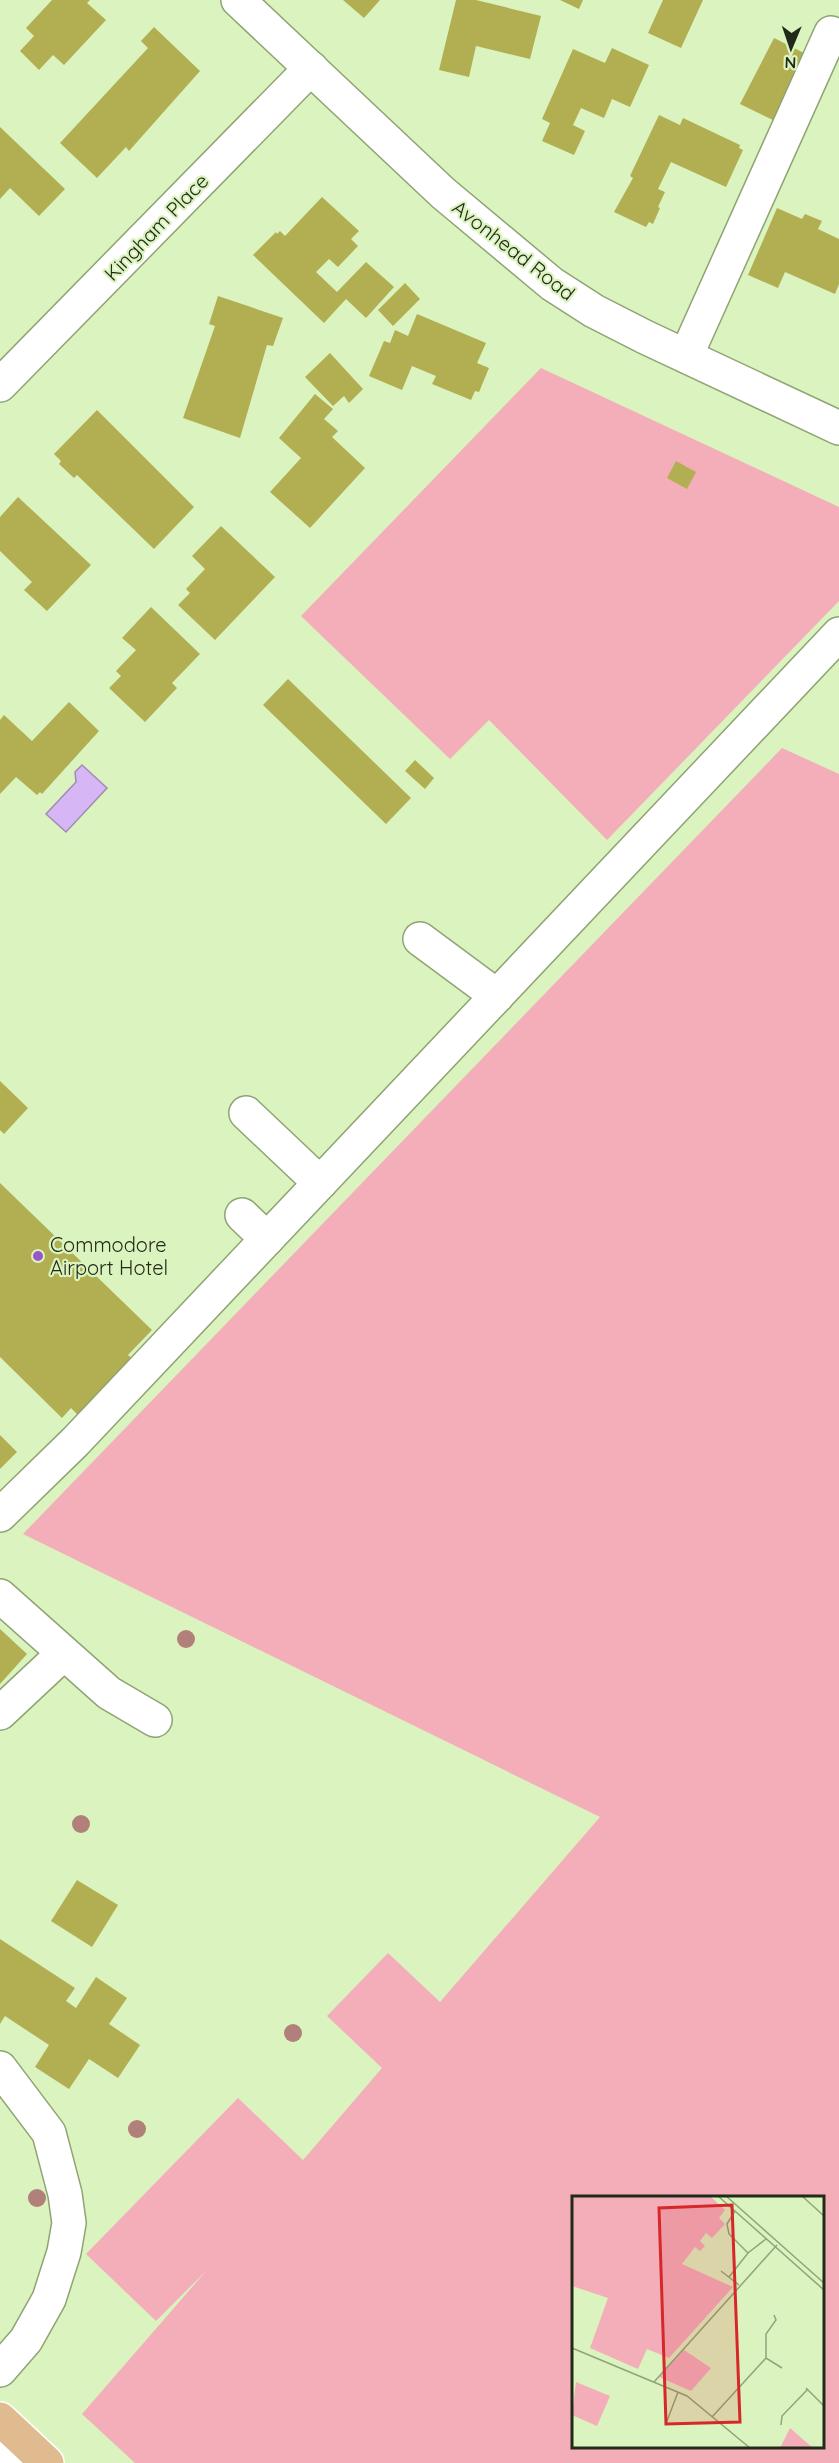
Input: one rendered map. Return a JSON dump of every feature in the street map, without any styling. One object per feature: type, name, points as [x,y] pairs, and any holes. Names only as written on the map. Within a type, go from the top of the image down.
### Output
[{"type":"main road","points":[[0,2419],[47,2463]]},
{"type":"street","name":"Avonhead Road","points":[[238,0],[443,193],[552,284],[594,311],[839,428]]},
{"type":"street","points":[[686,356],[831,33]]},
{"type":"street","name":"Kingham Place","points":[[0,385],[311,68]]},
{"type":"street","points":[[0,1515],[75,1442],[839,634]]},
{"type":"street","points":[[420,939],[497,996]]},
{"type":"street","points":[[246,1113],[320,1183]]},
{"type":"street","points":[[242,1215],[267,1239]]},
{"type":"street","points":[[0,1596],[109,1693],[155,1720]]},
{"type":"street","points":[[0,1713],[63,1654]]},
{"type":"street","points":[[0,2068],[49,2133],[65,2194],[69,2223],[64,2252],[49,2299],[26,2340],[0,2370]]},
{"type":"street","points":[[0,2456],[6,2463]]},
{"type":"shaded area","points":[[541,368],[839,507],[839,601],[607,840],[489,720],[450,759],[301,616]]},
{"type":"shaded area","points":[[782,748],[839,774],[839,2463],[135,2463],[82,2414],[206,2271],[156,2321],[86,2254],[238,2098],[303,2160],[382,2068],[327,2016],[388,1953],[440,2002],[600,1817],[23,1534]]},
{"type":"shaded area","points":[[82,765],[107,788],[66,832],[46,814],[76,782],[75,772]]},
{"type":"building","points":[[52,0],[90,0],[87,3],[106,20],[64,65],[53,55],[39,70],[20,51],[34,36],[26,28]]},
{"type":"building","points":[[343,0],[380,0],[364,18]]},
{"type":"building","points":[[456,0],[476,0],[541,16],[530,59],[476,46],[469,77],[439,70]]},
{"type":"building","points":[[560,0],[583,0],[579,9]]},
{"type":"building","points":[[663,0],[703,0],[681,48],[648,33]]},
{"type":"building","points":[[154,27],[200,71],[129,151],[126,147],[97,178],[60,143],[148,48],[141,41]]},
{"type":"building","points":[[774,38],[806,54],[773,120],[740,104]]},
{"type":"building","points":[[612,48],[649,65],[630,107],[612,99],[604,118],[581,108],[573,125],[585,131],[574,155],[542,141],[550,123],[542,119],[573,49],[605,63]]},
{"type":"building","points":[[659,115],[680,125],[683,118],[740,145],[739,148],[743,150],[726,187],[671,162],[658,189],[665,192],[658,207],[660,208],[653,224],[649,222],[646,227],[614,212],[633,178],[630,176]]},
{"type":"building","points":[[0,127],[65,189],[39,216],[10,188],[0,199]]},
{"type":"building","points":[[322,197],[359,231],[351,239],[358,246],[338,267],[329,259],[316,272],[337,292],[366,262],[394,287],[366,318],[346,299],[324,323],[253,255],[276,232],[277,234],[280,231],[285,236]]},
{"type":"building","points":[[777,208],[802,219],[805,214],[822,221],[818,229],[839,239],[839,284],[835,294],[785,272],[778,288],[748,275]]},
{"type":"building","points":[[405,283],[420,299],[393,326],[378,310]]},
{"type":"building","points":[[218,296],[283,318],[273,346],[267,345],[240,438],[183,418],[215,326],[209,324]]},
{"type":"building","points":[[417,314],[486,343],[477,363],[489,368],[479,392],[475,391],[471,400],[432,384],[436,376],[412,366],[402,390],[369,376],[384,341],[390,343],[395,330],[408,336]]},
{"type":"building","points":[[330,353],[363,389],[349,403],[344,396],[333,406],[305,377]]},
{"type":"building","points":[[315,394],[333,409],[324,419],[338,431],[332,437],[365,468],[310,528],[270,492],[301,458],[279,438]]},
{"type":"building","points":[[97,410],[194,507],[154,549],[77,475],[74,478],[59,464],[61,461],[54,454]]},
{"type":"building","points":[[676,461],[696,472],[687,489],[667,478]]},
{"type":"building","points":[[18,497],[91,565],[47,611],[24,590],[32,582],[0,551],[0,517]]},
{"type":"building","points":[[221,526],[275,577],[215,640],[178,605],[190,593],[186,589],[205,569],[192,556]]},
{"type":"building","points":[[151,607],[200,654],[172,683],[177,688],[145,722],[109,688],[121,676],[116,671],[136,650],[122,638]]},
{"type":"building","points":[[288,679],[411,798],[386,824],[263,705]]},
{"type":"building","points":[[69,702],[99,731],[42,794],[40,792],[37,795],[16,777],[0,794],[0,720],[4,715],[32,741]]},
{"type":"building","points":[[415,760],[434,778],[425,789],[405,771]]},
{"type":"building","points":[[0,1081],[28,1108],[4,1134],[0,1130]]},
{"type":"building","name":"Commodore Airport Hotel","points":[[0,1183],[152,1330],[128,1355],[137,1363],[82,1419],[71,1408],[62,1418],[0,1357]]},
{"type":"building","points":[[0,1435],[17,1452],[0,1469]]},
{"type":"building","points":[[0,1629],[27,1654],[0,1684]]},
{"type":"building","points":[[77,1880],[118,1905],[92,1947],[51,1921]]},
{"type":"building","points":[[0,1939],[75,1988],[66,2001],[76,2008],[96,1977],[127,1998],[109,2024],[140,2045],[118,2078],[89,2059],[69,2089],[35,2067],[49,2045],[5,2016],[0,2024]]},
{"type":"place","name":"Commodore Airport Hotel","points":[[38,1256]]}]
